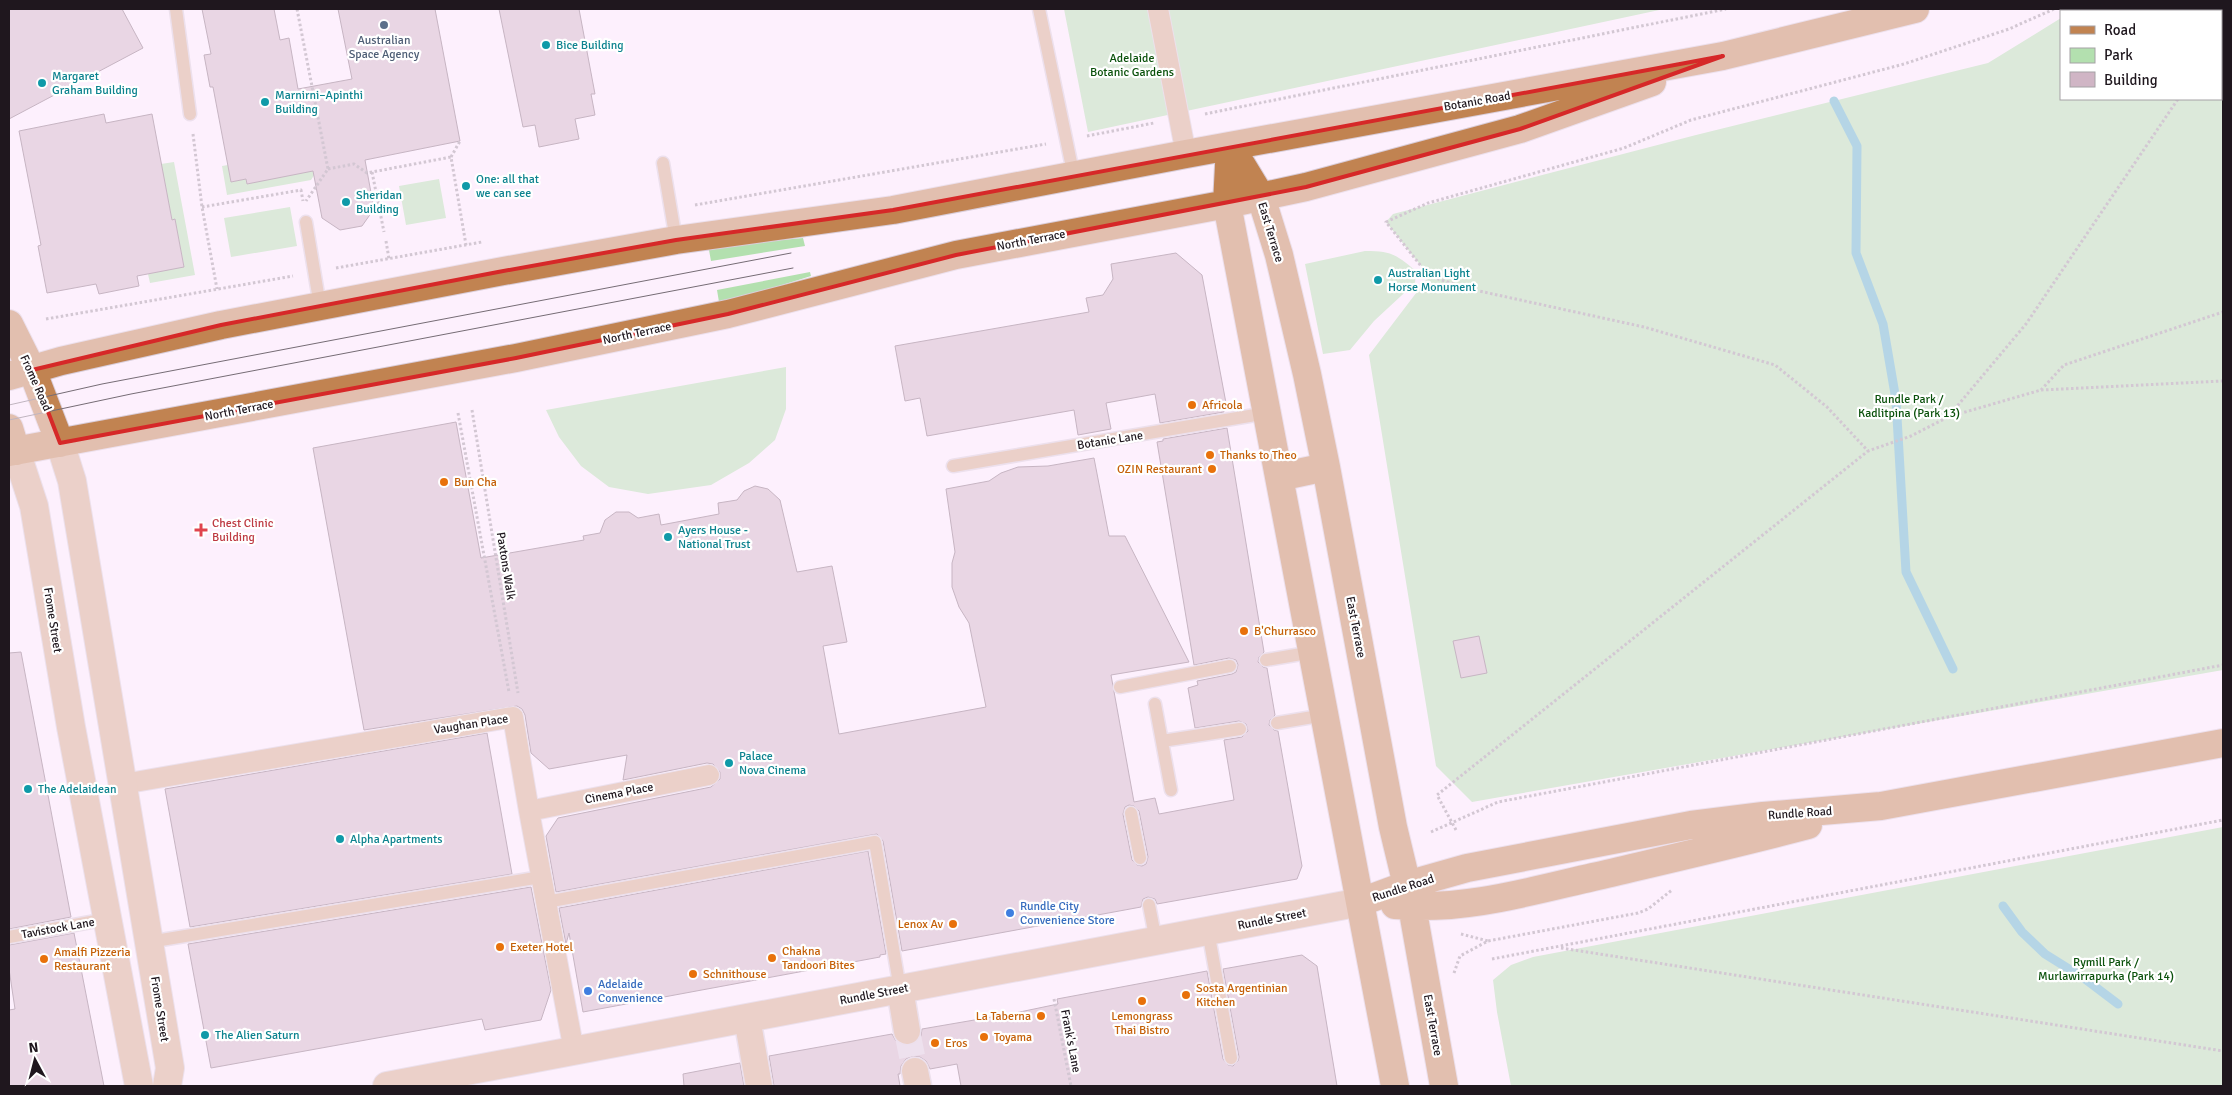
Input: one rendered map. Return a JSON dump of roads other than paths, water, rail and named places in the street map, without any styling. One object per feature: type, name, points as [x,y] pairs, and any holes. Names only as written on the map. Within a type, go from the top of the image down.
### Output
[{"type":"main road","name":"Botanic Road","points":[[1230,146],[1724,56],[1915,9]]},
{"type":"main road","name":"Botanic Road","points":[[1261,197],[1321,183],[1520,129],[1724,56]]},
{"type":"main road","points":[[20,373],[202,330],[320,306],[676,240],[893,210],[1230,146],[1227,204],[1395,1086]]},
{"type":"main road","name":"East Terrace","points":[[1230,146],[1261,197],[1279,255],[1326,467],[1393,827],[1409,895],[1444,1086]]},
{"type":"main road","name":"North Terrace","points":[[11,444],[60,443],[516,358],[728,314],[956,255],[1261,197]]},
{"type":"main road","name":"Frome Road","points":[[9,324],[20,373],[60,443]]},
{"type":"main road","points":[[1279,477],[1326,467]]},
{"type":"main road","name":"Rundle Road","points":[[1361,902],[1409,895],[1476,903],[1489,901],[1738,844],[1881,806],[2223,743]]},
{"type":"main road","name":"Rundle Road","points":[[1409,895],[1467,868],[1691,825],[1763,816],[1881,806]]},
{"type":"street","points":[[1158,9],[1186,154]]},
{"type":"street","name":"Frome Street","points":[[60,443],[72,481],[123,784],[170,1068],[167,1086]]},
{"type":"street","name":"Frome Street","points":[[11,444],[34,506],[83,791],[139,1086]]},
{"type":"street","name":"Vaughan Place","points":[[123,784],[512,709],[574,1051]]},
{"type":"street","name":"Cinema Place","points":[[529,811],[709,776]]},
{"type":"street","points":[[83,791],[123,784]]},
{"type":"street","name":"Rundle Street","points":[[387,1086],[437,1082],[574,1051],[1361,902]]},
{"type":"street","points":[[900,989],[907,1031]]},
{"type":"street","points":[[747,1018],[760,1086]]},
{"type":"lane","points":[[176,9],[190,114]]},
{"type":"lane","points":[[1039,9],[1074,177]]},
{"type":"lane","points":[[663,163],[676,240]]},
{"type":"lane","points":[[306,222],[320,306]]},
{"type":"lane","name":"Botanic Lane","points":[[953,466],[1267,414]]},
{"type":"lane","points":[[1266,660],[1313,652]]},
{"type":"lane","points":[[1120,687],[1230,666]]},
{"type":"lane","points":[[1155,704],[1171,790]]},
{"type":"lane","points":[[1277,723],[1325,715]]},
{"type":"lane","points":[[1162,741],[1240,729]]},
{"type":"lane","points":[[1131,812],[1140,858]]},
{"type":"lane","points":[[546,902],[875,842],[900,989]]},
{"type":"lane","points":[[149,942],[541,877]]},
{"type":"lane","points":[[1149,905],[1156,941]]},
{"type":"lane","name":"Tavistock Lane","points":[[9,937],[107,919]]},
{"type":"lane","points":[[1208,931],[1231,1058]]},
{"type":"waterway","points":[[1834,101],[1857,146],[1856,253],[1883,324],[1896,400],[1906,572],[1953,669]]},
{"type":"waterway","points":[[2003,906],[2022,932],[2045,954],[2085,979],[2118,1004]]},
{"type":"tunnel","points":[[907,1031],[915,1071]]},
{"type":"tram line","points":[[9,405],[102,384],[791,253]]},
{"type":"tram line","points":[[9,420],[131,394],[793,268]]},
{"type":"place","name":"Australian Space Agency","points":[[384,25]]},
{"type":"place","name":"Bice Building","points":[[546,45]]},
{"type":"place","name":"Margaret Graham Building","points":[[42,83]]},
{"type":"place","name":"Marnirni–Apinthi Building","points":[[265,102]]},
{"type":"place","name":"One: all that we can see","points":[[466,186]]},
{"type":"place","name":"Sheridan Building","points":[[346,202]]},
{"type":"place","name":"Australian Light Horse Monument","points":[[1378,280]]},
{"type":"place","name":"Africola","points":[[1192,405]]},
{"type":"place","name":"Thanks to Theo","points":[[1210,455]]},
{"type":"place","name":"OZIN Restaurant","points":[[1212,469]]},
{"type":"place","name":"Bun Cha","points":[[444,482]]},
{"type":"place","name":"Chest Clinic Building","points":[[201,530]]},
{"type":"place","name":"Ayers House - National Trust","points":[[668,537]]},
{"type":"place","name":"B'Churrasco","points":[[1244,631]]},
{"type":"place","name":"Palace Nova Cinema","points":[[729,763]]},
{"type":"place","name":"The Adelaidean","points":[[28,789]]},
{"type":"place","name":"Alpha Apartments","points":[[340,839]]},
{"type":"place","name":"Rundle City Convenience Store","points":[[1010,913]]},
{"type":"place","name":"Lenox Av","points":[[953,924]]},
{"type":"place","name":"Exeter Hotel","points":[[500,947]]},
{"type":"place","name":"Chakna Tandoori Bites","points":[[772,958]]},
{"type":"place","name":"Amalfi Pizzeria Restaurant","points":[[44,959]]},
{"type":"place","name":"Schnithouse","points":[[693,974]]},
{"type":"place","name":"Adelaide Convenience","points":[[588,991]]},
{"type":"place","name":"Sosta Argentinian Kitchen","points":[[1186,995]]},
{"type":"place","name":"Lemongrass Thai Bistro","points":[[1142,1001]]},
{"type":"place","name":"La Taberna","points":[[1041,1016]]},
{"type":"place","name":"The Alien Saturn","points":[[205,1035]]},
{"type":"place","name":"Toyama","points":[[984,1037]]},
{"type":"place","name":"Eros","points":[[935,1043]]},
{"type":"park label","name":"Adelaide Botanic Gardens","points":[[1132,65]]},
{"type":"park label","name":"Rundle Park / Kadlitpina (Park 13)","points":[[1909,406]]},
{"type":"park label","name":"Rymill Park / Murlawirrapurka (Park 14)","points":[[2106,969]]}]
